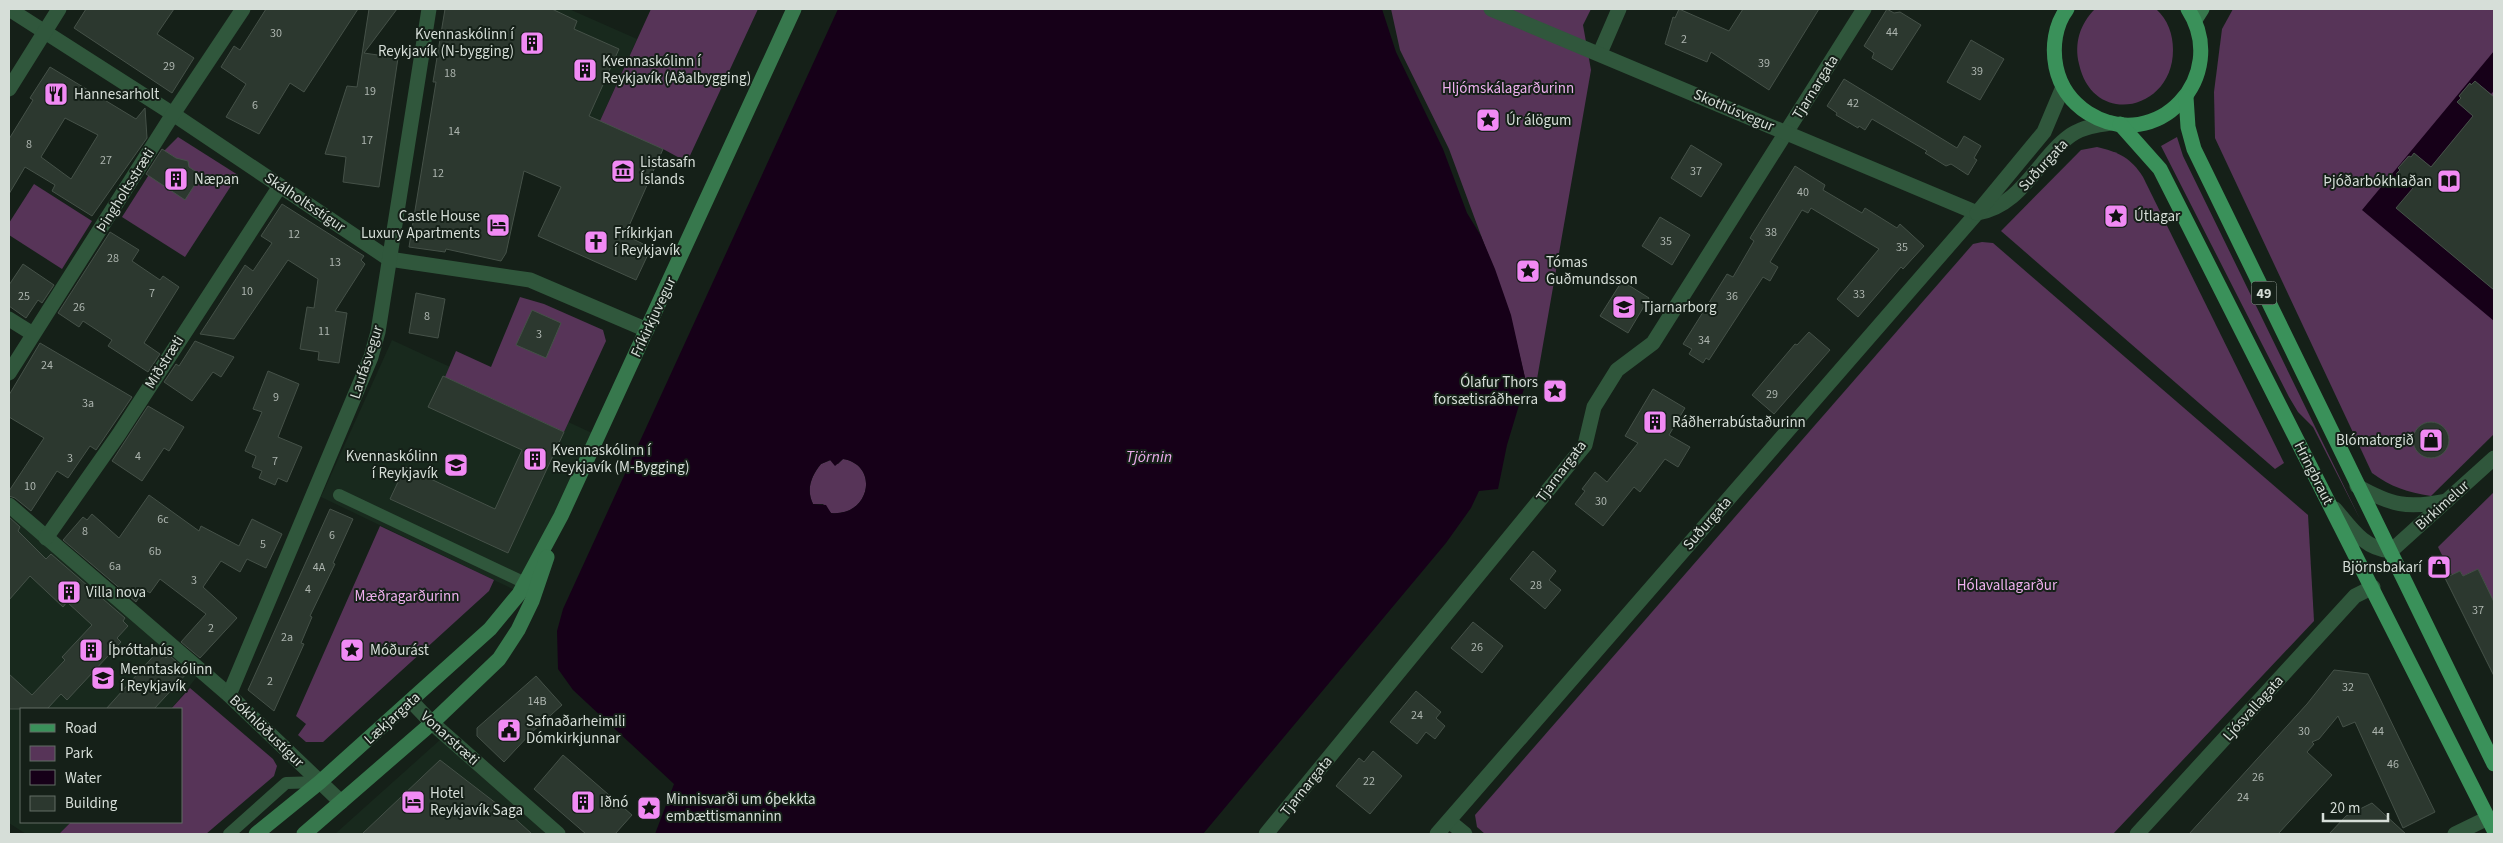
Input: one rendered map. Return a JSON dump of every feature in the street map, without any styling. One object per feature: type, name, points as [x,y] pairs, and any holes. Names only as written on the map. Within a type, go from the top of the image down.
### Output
[{"type":"main road","name":"Fríkirkjuvegur","points":[[526,593],[794,9]]},
{"type":"main road","name":"49","points":[[2066,9],[2054,41],[2054,58],[2063,87],[2083,109],[2095,117],[2116,124],[2138,124],[2155,120],[2171,111],[2186,97],[2195,82],[2200,66],[2202,42],[2195,12]]},
{"type":"main road","name":"49","points":[[2186,97],[2188,127],[2194,149],[2494,764]]},
{"type":"main road","name":"Hringbraut","points":[[2116,124],[2160,169],[2373,587],[2491,824]]},
{"type":"main road","name":"Lækjargata","points":[[256,834],[320,782],[411,701],[490,629],[526,593]]},
{"type":"main road","name":"Lækjargata","points":[[304,834],[432,723],[499,660],[518,630],[526,593]]},
{"type":"street","name":"Skálholtsstígur","points":[[9,9],[173,114],[389,259],[530,280],[647,330]]},
{"type":"street","points":[[9,89],[59,9]]},
{"type":"street","name":"Þingholtsstræti","points":[[9,373],[173,114],[243,9]]},
{"type":"street","name":"Laufásvegur","points":[[229,695],[364,379],[378,332],[429,9]]},
{"type":"street","name":"Skothúsvegur","points":[[1491,9],[1600,53],[1977,213]]},
{"type":"street","points":[[1600,53],[1619,9]]},
{"type":"street","name":"Tjarnargata","points":[[1266,834],[1585,445],[1594,407],[1617,370],[1653,343],[1864,9]]},
{"type":"street","name":"Suðurgata","points":[[1437,834],[1977,213],[2044,132],[2063,87]]},
{"type":"street","name":"Suðurgata","points":[[1977,213],[1997,207],[2015,195],[2071,135],[2092,125],[2116,124]]},
{"type":"street","name":"Miðstræti","points":[[46,538],[118,434],[280,186]]},
{"type":"street","points":[[9,318],[33,334]]},
{"type":"street","name":"Birkimelur","points":[[2391,551],[2494,458]]},
{"type":"street","points":[[2357,486],[2382,500],[2405,506],[2422,506],[2447,500]]},
{"type":"street","points":[[2327,498],[2361,540],[2380,550],[2391,551]]},
{"type":"street","name":"Bókhlöðustígur","points":[[9,505],[229,695],[341,802]]},
{"type":"street","name":"Ljósvallagata","points":[[2137,834],[2355,596],[2373,587]]},
{"type":"street","name":"Vonarstræti","points":[[411,701],[432,723],[558,834]]},
{"type":"street","points":[[1449,821],[1465,834]]},
{"type":"street","points":[[2455,834],[2491,824]]},
{"type":"lane","points":[[339,495],[526,593]]},
{"type":"lane","points":[[229,834],[286,783],[320,782]]},
{"type":"shaded area","points":[[503,9],[569,9],[637,39],[599,123],[494,66]]},
{"type":"shaded area","name":"Kvennaskólinn í Reykjavík","points":[[392,340],[592,433],[517,591],[321,497]]},
{"type":"shaded area","name":"Menntaskólinn í Reykjavík","points":[[9,505],[204,668],[172,708],[20,708],[20,823],[70,823],[59,834],[26,834],[9,823]]},
{"type":"shaded area","points":[[441,739],[551,834],[335,834]]},
{"type":"green space","points":[[651,9],[758,9],[687,162],[663,149],[599,123]]},
{"type":"green space","name":"Hljómskálagarðurinn","points":[[1391,9],[1591,9],[1583,25],[1591,70],[1537,379],[1526,382],[1509,311],[1449,149],[1400,50]]},
{"type":"green space","points":[[2095,9],[2156,9],[2167,23],[2173,44],[2170,71],[2160,87],[2147,98],[2131,104],[2115,104],[2100,97],[2087,84],[2079,64],[2077,49],[2082,27]]},
{"type":"green space","points":[[2233,9],[2494,9],[2494,434],[2431,496],[2400,488],[2372,473],[2215,138],[2214,92],[2222,29]]},
{"type":"green space","points":[[178,137],[238,175],[185,257],[122,217],[164,151]]},
{"type":"green space","points":[[2177,137],[2183,156],[2360,519],[2313,427],[2298,412],[2289,397],[2161,146]]},
{"type":"green space","points":[[2097,147],[2112,151],[2129,160],[2143,177],[2284,463],[2275,469],[2001,231],[2081,150]]},
{"type":"green space","points":[[34,184],[92,221],[62,269],[9,235],[9,223]]},
{"type":"green space","name":"Hólavallagarður","points":[[1982,242],[1993,243],[2308,515],[2314,621],[2113,834],[1485,834],[1477,827],[1475,815],[1973,244]]},
{"type":"green space","points":[[520,297],[544,304],[603,330],[606,341],[564,432],[445,377],[456,351],[491,367]]},
{"type":"green space","points":[[843,459],[855,463],[862,471],[866,480],[866,490],[862,499],[855,507],[844,512],[831,513],[823,504],[813,504],[810,494],[811,483],[821,464],[831,460],[838,464]]},
{"type":"green space","points":[[2494,492],[2494,602],[2478,569],[2463,576],[2460,571],[2452,575],[2438,547]]},
{"type":"green space","name":"Mæðragarðurinn","points":[[380,526],[494,580],[489,591],[323,742],[306,742],[298,735],[306,724],[296,716]]},
{"type":"green space","points":[[190,688],[273,759],[277,766],[274,776],[206,834],[59,834],[70,823],[182,823],[182,708],[172,708]]},
{"type":"water","name":"Tjörnin","points":[[838,9],[1382,9],[1396,52],[1443,149],[1467,213],[1481,236],[1495,269],[1511,315],[1526,382],[1507,445],[1498,489],[1479,491],[1471,508],[1446,543],[1203,834],[655,834],[674,784],[573,690],[558,669],[557,631],[563,609]],"holes":[[[843,459],[855,463],[862,471],[866,480],[866,490],[862,499],[855,507],[844,512],[831,513],[826,505],[813,504],[810,488],[815,473],[821,464],[830,460],[835,466]]]},
{"type":"water","points":[[2494,51],[2494,91],[2491,94],[2475,81],[2471,85],[2469,84],[2459,96],[2461,98],[2457,102],[2473,116],[2431,167],[2414,153],[2411,157],[2408,156],[2398,168],[2400,170],[2396,174],[2413,188],[2397,208],[2494,290],[2494,321],[2362,210]]},
{"type":"building","points":[[86,9],[174,9],[157,34],[194,58],[172,93],[74,28]]},
{"type":"building","points":[[266,9],[358,9],[304,92],[290,83],[259,134],[226,117],[246,84],[221,67],[234,46],[240,50]]},
{"type":"building","points":[[369,9],[397,9],[364,53],[398,58],[379,187],[343,182],[346,157],[325,154],[347,86],[357,87]]},
{"type":"building","points":[[445,9],[552,9],[577,21],[574,29],[619,49],[589,116],[663,149],[625,235],[651,248],[636,280],[538,236],[561,187],[524,171],[506,253],[501,261],[446,249],[445,252],[409,247],[436,82],[433,82]]},
{"type":"building","points":[[1679,9],[1729,31],[1743,9],[1819,9],[1769,90],[1711,52],[1707,62],[1665,44],[1673,17],[1675,18]]},
{"type":"building","points":[[1887,9],[1894,13],[1900,12],[1921,25],[1892,70],[1872,58],[1874,53],[1864,46]]},
{"type":"building","points":[[1971,40],[2004,59],[1980,100],[1947,82]]},
{"type":"building","points":[[50,67],[136,119],[145,108],[147,138],[92,216],[52,191],[55,185],[25,167],[9,194],[9,139],[33,100],[30,98]],"holes":[[[65,118],[98,135],[71,179],[41,157]]]},
{"type":"building","points":[[1844,79],[1957,148],[1964,136],[1981,146],[1974,158],[1977,160],[1968,175],[1951,164],[1946,166],[1925,153],[1927,151],[1872,119],[1865,130],[1836,115],[1837,113],[1827,106]]},
{"type":"building","name":"Þjóðarbókhlaðan","points":[[2475,81],[2494,97],[2494,290],[2396,208],[2413,188],[2396,174],[2400,170],[2398,168],[2414,153],[2431,167],[2473,116],[2457,102],[2461,98],[2459,96],[2470,83],[2471,85]]},
{"type":"building","points":[[1691,145],[1722,164],[1701,197],[1671,178]]},
{"type":"building","name":"Næpan","points":[[162,149],[176,158],[188,161],[189,167],[201,175],[185,200],[146,174]]},
{"type":"building","points":[[1795,166],[1825,185],[1823,190],[1862,213],[1865,208],[1897,228],[1900,224],[1924,246],[1903,269],[1901,267],[1858,317],[1837,299],[1879,249],[1811,208],[1808,213],[1802,210],[1770,262],[1778,267],[1770,281],[1763,277],[1709,360],[1706,358],[1703,363],[1689,354],[1692,349],[1683,344],[1727,274],[1733,277],[1754,241],[1750,238]]},
{"type":"building","points":[[282,204],[364,256],[361,260],[365,264],[335,311],[347,313],[339,363],[318,360],[319,352],[300,349],[307,307],[314,308],[318,279],[288,260],[234,339],[200,334],[245,265],[253,271],[272,243],[261,236]]},
{"type":"building","points":[[1660,217],[1690,235],[1672,265],[1642,246]]},
{"type":"building","points":[[110,232],[139,250],[132,261],[160,280],[163,276],[179,287],[144,343],[160,354],[148,372],[108,346],[112,340],[83,321],[79,327],[58,313]]},
{"type":"building","points":[[23,264],[54,285],[42,303],[38,300],[26,318],[9,306],[9,285]]},
{"type":"building","name":"Tjarnarborg","points":[[1622,281],[1649,298],[1628,333],[1600,316]]},
{"type":"building","points":[[416,293],[445,299],[438,338],[409,333]]},
{"type":"building","points":[[532,310],[561,323],[546,358],[516,345]]},
{"type":"building","points":[[1809,332],[1830,350],[1774,414],[1752,395],[1795,344],[1797,345]]},
{"type":"building","points":[[195,341],[234,357],[221,377],[213,372],[192,401],[164,382],[176,364],[179,366]]},
{"type":"building","points":[[40,343],[132,397],[96,450],[90,446],[68,478],[57,471],[31,511],[15,498],[9,496],[9,491],[44,438],[9,417],[9,395]]},
{"type":"building","points":[[268,371],[299,384],[278,437],[302,447],[287,482],[278,478],[275,485],[259,478],[262,471],[252,467],[256,456],[245,451],[262,412],[253,409]]},
{"type":"building","name":"Kvennaskólinn í Reykjavík (M-Bygging)","points":[[443,376],[564,432],[508,553],[390,499],[405,467],[495,509],[522,450],[428,407]]},
{"type":"building","points":[[1653,389],[1685,408],[1669,435],[1690,447],[1678,467],[1665,459],[1640,492],[1634,487],[1603,526],[1575,504],[1585,491],[1582,489],[1595,472],[1607,482],[1638,443],[1625,436]]},
{"type":"building","points":[[148,406],[184,427],[169,451],[164,448],[142,481],[112,461]]},
{"type":"building","points":[[2431,422],[2443,428],[2449,440],[2443,452],[2431,458],[2419,452],[2413,440],[2419,428]]},
{"type":"building","points":[[149,495],[199,531],[201,526],[239,546],[252,519],[282,534],[266,568],[247,559],[240,572],[221,561],[203,587],[237,618],[200,658],[181,642],[206,614],[160,579],[150,593],[144,589],[136,602],[63,540],[83,517],[87,520],[92,514],[119,538]]},
{"type":"building","points":[[330,509],[353,519],[333,563],[335,564],[310,616],[312,617],[301,643],[304,644],[274,711],[248,690]]},
{"type":"building","points":[[9,517],[20,527],[18,531],[46,559],[51,554],[125,618],[123,621],[128,626],[117,638],[121,642],[67,700],[61,694],[48,708],[9,709],[9,674],[32,695],[65,660],[62,657],[92,625],[67,602],[63,607],[30,576],[9,600]]},
{"type":"building","points":[[1533,551],[1556,571],[1549,580],[1561,590],[1545,609],[1510,579]]},
{"type":"building","points":[[2478,569],[2494,602],[2494,676],[2445,578],[2460,571],[2463,576]]},
{"type":"building","points":[[1473,622],[1503,646],[1482,673],[1451,648]]},
{"type":"building","points":[[158,651],[166,658],[169,655],[188,672],[155,708],[107,708]]},
{"type":"building","points":[[2334,670],[2368,674],[2435,812],[2403,828],[2355,722],[2343,727],[2338,716],[2319,739],[2312,742],[2314,744],[2307,752],[2332,775],[2278,834],[2189,834],[2307,704]]},
{"type":"building","name":"Safnaðarheimili Dómkirkjunnar","points":[[536,676],[562,705],[531,733],[504,762],[477,736],[477,728]]},
{"type":"building","points":[[1416,691],[1441,712],[1436,718],[1445,726],[1435,739],[1426,732],[1417,744],[1390,722]]},
{"type":"building","points":[[1373,751],[1402,776],[1370,814],[1336,786],[1359,758],[1364,762]]},
{"type":"building","name":"Iðnó","points":[[563,755],[632,815],[615,834],[586,834],[534,789]]},
{"type":"building","points":[[440,760],[510,814],[532,834],[362,834]]},
{"type":"building","points":[[2372,803],[2406,834],[2329,834],[2346,816]]},
{"type":"place","name":"Kvennaskólinn í Reykjavík (N-bygging)","points":[[532,43]]},
{"type":"place","name":"Kvennaskólinn í Reykjavík (Aðalbygging)","points":[[585,70]]},
{"type":"place","name":"Hannesarholt","points":[[56,94]]},
{"type":"place","name":"Úr álögum","points":[[1488,120]]},
{"type":"place","name":"Listasafn Íslands","points":[[623,171]]},
{"type":"place","name":"Næpan","points":[[176,179]]},
{"type":"place","name":"Þjóðarbókhlaðan","points":[[2449,181]]},
{"type":"place","name":"Útlagar","points":[[2116,216]]},
{"type":"place","name":"Castle House Luxury Apartments","points":[[498,225]]},
{"type":"place","name":"Fríkirkjan í Reykjavík","points":[[596,242]]},
{"type":"place","name":"Tómas Guðmundsson","points":[[1528,271]]},
{"type":"place","name":"Tjarnarborg","points":[[1624,307]]},
{"type":"place","name":"Ólafur Thors forsætisráðherra","points":[[1555,391]]},
{"type":"place","name":"Ráðherrabústaðurinn","points":[[1655,422]]},
{"type":"place","name":"Blómatorgið","points":[[2431,440]]},
{"type":"place","name":"Kvennaskólinn í Reykjavík (M-Bygging)","points":[[535,459]]},
{"type":"place","name":"Kvennaskólinn í Reykjavík","points":[[456,465]]},
{"type":"place","name":"Björnsbakarí","points":[[2439,567]]},
{"type":"place","name":"Villa nova","points":[[69,592]]},
{"type":"place","name":"Íþróttahús","points":[[91,650]]},
{"type":"place","name":"Móðurást","points":[[352,650]]},
{"type":"place","name":"Menntaskólinn í Reykjavík","points":[[103,678]]},
{"type":"place","name":"Safnaðarheimili Dómkirkjunnar","points":[[509,730]]},
{"type":"place","name":"Hotel Reykjavík Saga","points":[[413,802]]},
{"type":"place","name":"Iðnó","points":[[583,802]]},
{"type":"place","name":"Minnisvarði um óþekkta embættismanninn","points":[[649,808]]}]
